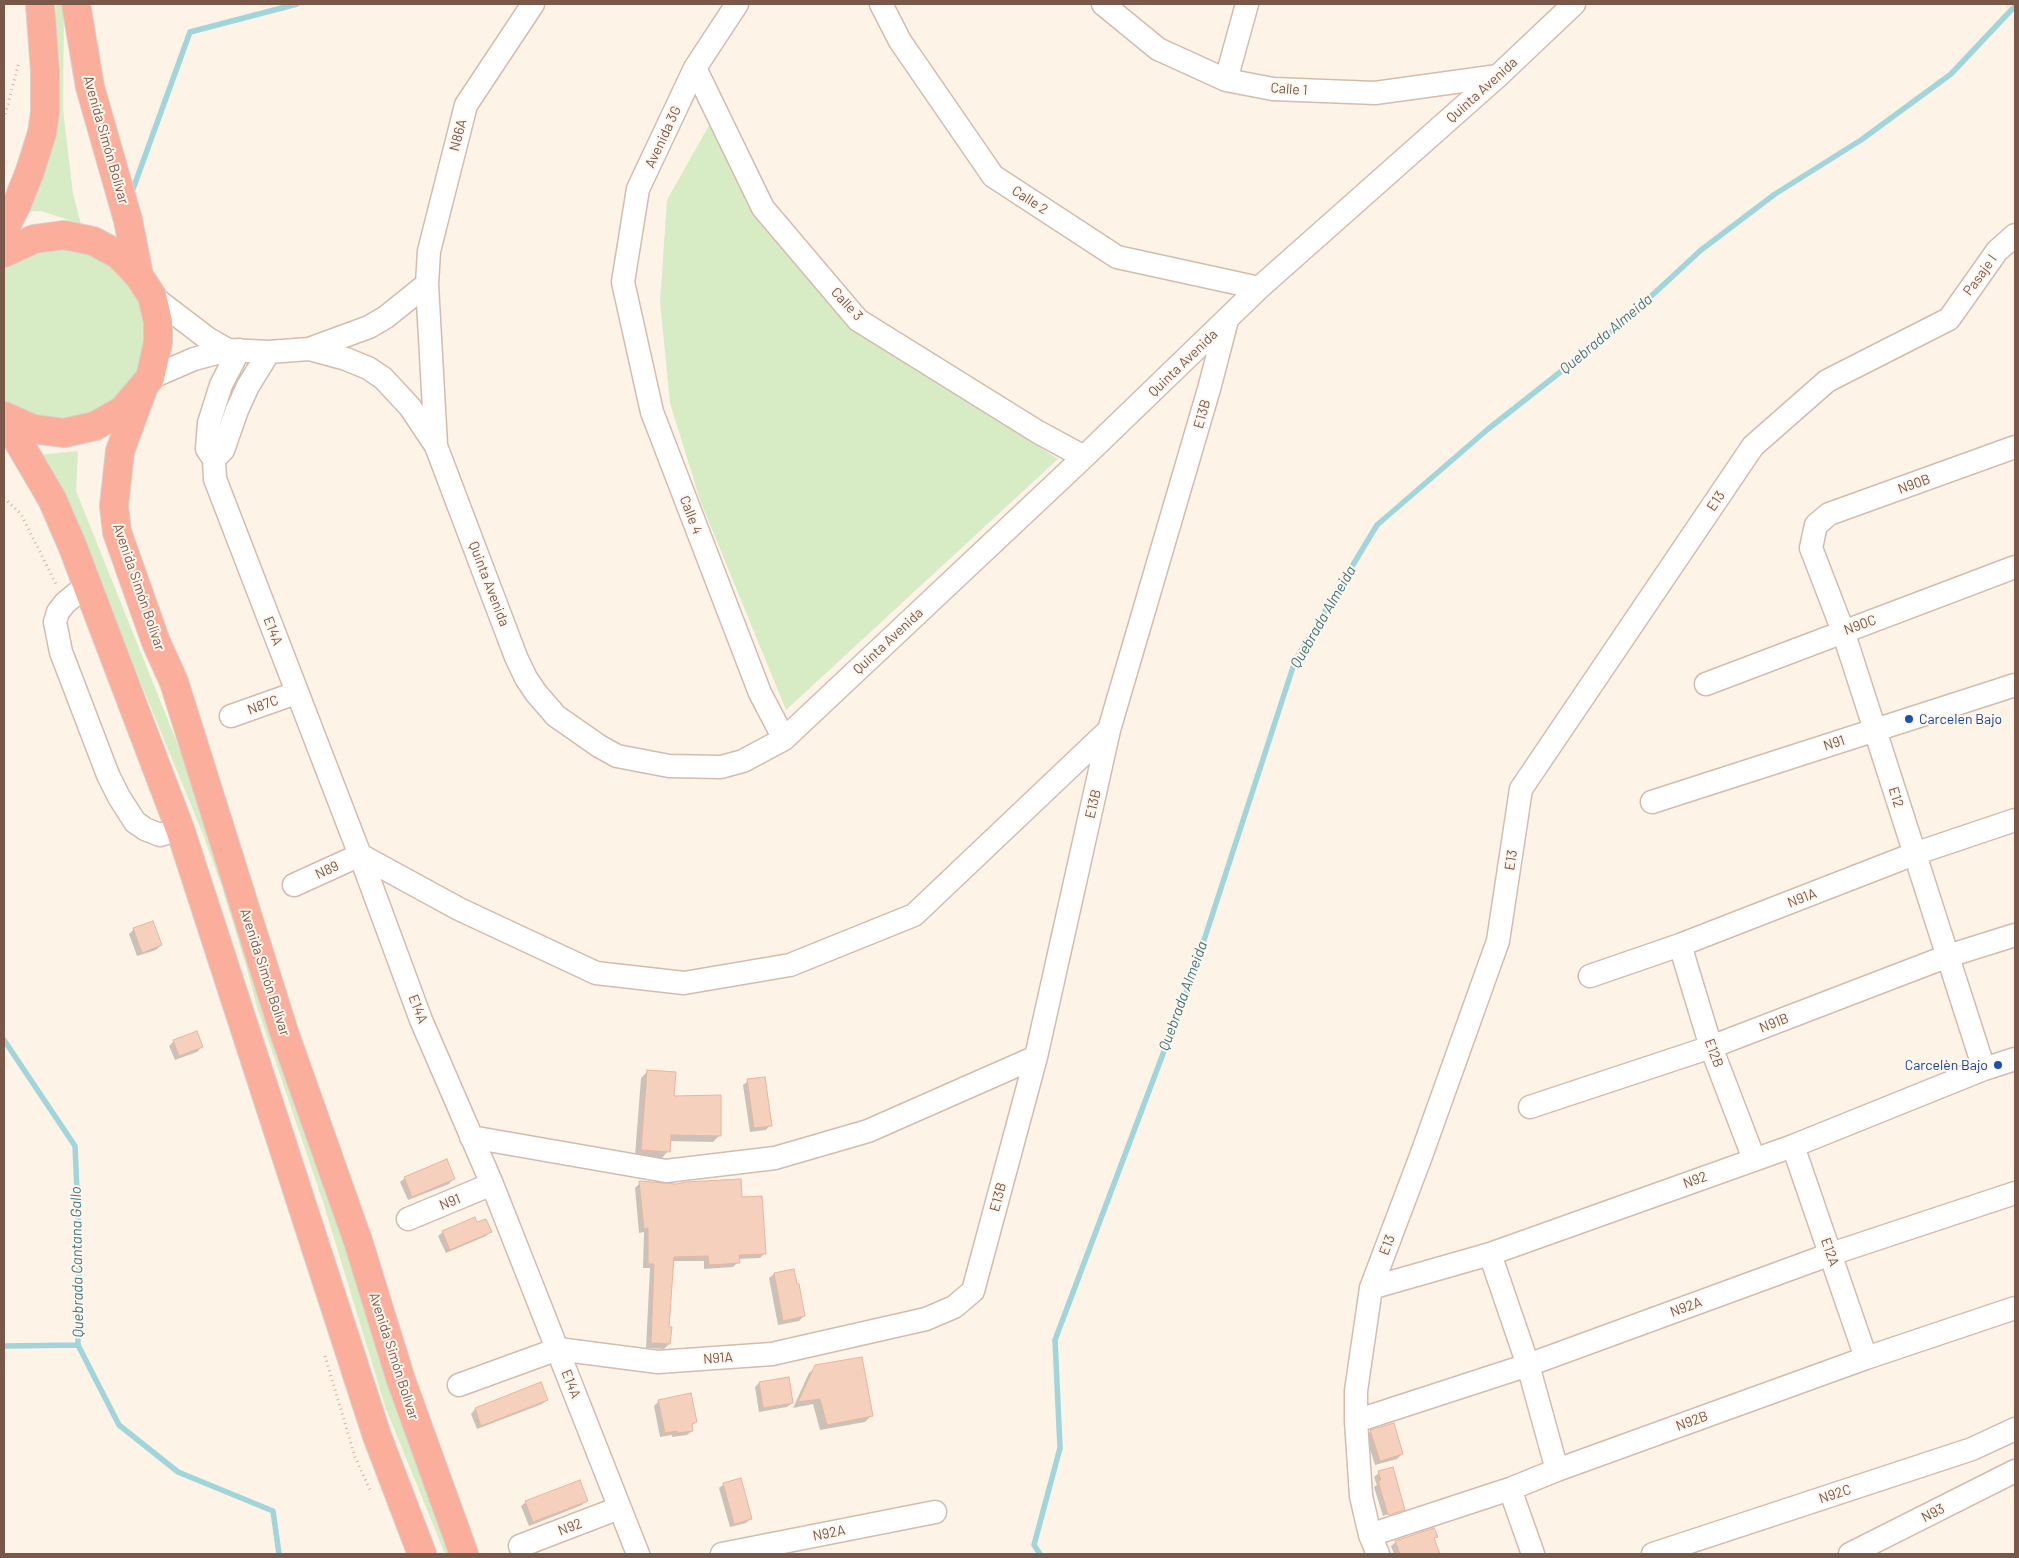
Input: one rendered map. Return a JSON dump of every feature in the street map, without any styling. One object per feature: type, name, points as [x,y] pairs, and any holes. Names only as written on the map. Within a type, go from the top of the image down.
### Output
[{"type":"highway","points":[[4,230],[30,171],[42,133],[45,113],[45,71],[40,4]]},
{"type":"highway","name":"Avenida Simón Bolívar","points":[[76,4],[90,87],[146,286],[158,322],[158,343],[147,382],[120,451],[114,506],[118,532],[156,642],[174,682],[281,1022],[358,1241],[401,1380],[464,1554]]},
{"type":"highway","points":[[4,253],[34,239],[64,235],[93,241],[119,255],[146,286]]},
{"type":"highway","name":"Avenida Simón Bolívar","points":[[4,417],[32,430],[64,433],[95,426],[123,410],[147,382]]},
{"type":"highway","name":"Avenida Simón Bolívar","points":[[4,417],[52,499],[87,585],[180,829],[374,1426],[422,1554]]},
{"type":"street","name":"N86A","points":[[436,446],[427,284],[430,252],[466,105],[533,4]]},
{"type":"street","name":"Avenida 3G","points":[[623,282],[638,189],[696,68],[736,4]]},
{"type":"street","name":"Calle 2","points":[[881,4],[900,41],[994,176],[1117,257],[1259,288]]},
{"type":"street","name":"Calle 1","points":[[1103,4],[1158,49],[1226,80],[1273,88],[1375,93],[1498,76]]},
{"type":"street","points":[[1226,80],[1247,4]]},
{"type":"street","name":"Quinta Avenida","points":[[147,382],[194,360],[233,350],[269,352],[309,349],[346,359],[368,368],[383,378],[410,407],[436,446],[516,657],[536,693],[556,716],[599,746],[617,756],[669,766],[720,767],[743,761],[784,739],[1084,457],[1259,288],[1498,76],[1574,4]]},
{"type":"street","name":"Calle 3","points":[[696,68],[763,208],[858,320],[1038,432],[1084,457]]},
{"type":"street","name":"Pasaje I","points":[[1949,319],[1997,251],[2015,235]]},
{"type":"street","name":"Calle 4","points":[[623,282],[652,412],[760,692],[784,739]]},
{"type":"street","points":[[309,349],[369,327],[386,317],[427,284]]},
{"type":"street","name":"Quinta Avenida","points":[[146,286],[207,338],[233,350]]},
{"type":"street","name":"E13","points":[[1374,1545],[1361,1496],[1356,1420],[1356,1391],[1371,1288],[1498,942],[1521,789],[1753,446],[1827,381],[1949,319]]},
{"type":"street","name":"E13B","points":[[972,1291],[1036,1057],[1109,730],[1209,389],[1227,320]]},
{"type":"street","name":"E14A","points":[[233,350],[209,423],[207,449],[214,459],[215,479],[422,1020],[492,1184],[638,1554]]},
{"type":"street","points":[[214,459],[223,450],[237,410],[248,386],[269,352]]},
{"type":"street","name":"N90B","points":[[1816,525],[1829,514],[2015,447]]},
{"type":"street","name":"E12","points":[[1816,525],[1811,548],[1842,631],[1875,730],[1984,1069]]},
{"type":"street","name":"N90C","points":[[1706,684],[2015,567]]},
{"type":"street","points":[[87,585],[65,603],[58,612],[55,622],[61,652],[108,775],[135,822],[145,829],[160,835],[180,829]]},
{"type":"street","name":"N91","points":[[1652,802],[2015,685]]},
{"type":"street","name":"N87C","points":[[231,716],[296,693]]},
{"type":"street","points":[[360,855],[458,909],[596,973],[684,983],[790,965],[914,915],[1109,730]]},
{"type":"street","name":"N91A","points":[[1590,976],[1680,945],[1914,854],[2015,820]]},
{"type":"street","name":"N89","points":[[294,885],[360,855]]},
{"type":"street","name":"N91B","points":[[1530,1107],[1711,1047],[1948,956],[2015,935]]},
{"type":"street","name":"E12B","points":[[1680,945],[1711,1047],[1754,1159]]},
{"type":"street","points":[[471,1137],[666,1171],[775,1158],[868,1131],[1036,1057]]},
{"type":"street","name":"N92","points":[[1371,1288],[1490,1254],[1793,1146],[1984,1069],[2015,1059]]},
{"type":"street","name":"E12A","points":[[1793,1146],[1866,1358]]},
{"type":"street","name":"N91","points":[[408,1219],[492,1184]]},
{"type":"street","name":"N92A","points":[[1356,1420],[1528,1365],[1831,1254],[2015,1194]]},
{"type":"street","points":[[1490,1254],[1528,1365],[1557,1470]]},
{"type":"street","name":"N91A","points":[[460,1385],[558,1349],[658,1362],[772,1354],[926,1319],[954,1307],[972,1291]]},
{"type":"street","name":"N92B","points":[[1374,1545],[1557,1470],[1866,1358],[2015,1308]]},
{"type":"street","name":"N92C","points":[[1653,1554],[1972,1449],[2015,1428]]},
{"type":"street","name":"N93","points":[[1850,1554],[2015,1471]]},
{"type":"street","points":[[1510,1489],[1533,1554]]},
{"type":"street","name":"N92","points":[[520,1546],[619,1508]]},
{"type":"street","name":"N92A","points":[[722,1554],[935,1512]]},
{"type":"path","points":[[4,119],[19,66],[19,57]]},
{"type":"path","points":[[4,498],[21,514],[65,603]]},
{"type":"path","points":[[324,1353],[355,1457],[373,1496]]},
{"type":"green space","points":[[56,4],[64,4],[63,109],[73,194],[81,224],[41,211],[13,212],[56,46]]},
{"type":"green space","points":[[712,120],[860,332],[1058,459],[786,710],[700,500],[670,403],[660,302],[667,200]]},
{"type":"green space","points":[[62,246],[92,253],[117,270],[136,294],[145,323],[144,353],[133,381],[113,404],[88,419],[60,425],[4,408],[4,263],[32,249]]},
{"type":"green space","points":[[78,451],[76,491],[184,760],[460,1554],[445,1554],[386,1409],[323,1202],[257,1007],[222,887],[202,832],[94,569],[26,456]]},
{"type":"building","points":[[153,921],[162,945],[142,953],[133,928]]},
{"type":"building","points":[[197,1031],[203,1047],[179,1056],[173,1040]]},
{"type":"building","points":[[647,1070],[676,1072],[674,1096],[721,1095],[721,1136],[671,1135],[670,1152],[641,1150]]},
{"type":"building","points":[[765,1077],[772,1126],[754,1128],[747,1079]]},
{"type":"building","points":[[447,1159],[455,1179],[412,1197],[404,1177]]},
{"type":"building","points":[[741,1179],[742,1197],[762,1196],[766,1254],[739,1255],[740,1263],[709,1265],[708,1256],[674,1257],[669,1327],[672,1327],[670,1344],[651,1343],[654,1264],[648,1264],[648,1228],[644,1229],[639,1181],[676,1184]]},
{"type":"building","points":[[475,1217],[477,1222],[486,1219],[492,1232],[450,1250],[442,1231]]},
{"type":"building","points":[[794,1269],[805,1316],[783,1321],[774,1273]]},
{"type":"building","points":[[862,1357],[873,1416],[827,1425],[820,1399],[798,1402],[815,1365]]},
{"type":"building","points":[[789,1377],[793,1403],[763,1408],[759,1382]]},
{"type":"building","points":[[541,1382],[548,1400],[481,1426],[475,1408]]},
{"type":"building","points":[[691,1393],[697,1422],[692,1424],[693,1431],[665,1433],[658,1400]]},
{"type":"building","points":[[1394,1423],[1403,1454],[1380,1461],[1370,1430]]},
{"type":"building","points":[[1393,1467],[1405,1510],[1388,1515],[1378,1481],[1381,1480],[1378,1471]]},
{"type":"building","points":[[741,1478],[752,1519],[734,1524],[723,1483]]},
{"type":"building","points":[[580,1480],[588,1501],[533,1522],[525,1501]]},
{"type":"building","points":[[1434,1528],[1438,1537],[1434,1538],[1440,1554],[1400,1554],[1395,1541]]},
{"type":"waterway","name":"Quebrada Cantana Gallo","points":[[133,189],[190,32],[297,4]]},
{"type":"waterway","name":"Quebrada Almeida","points":[[1040,1554],[1034,1545],[1060,1448],[1055,1340],[1192,977],[1295,661],[1377,525],[1488,429],[1620,325],[1701,250],[1775,194],[1861,140],[1951,74],[2015,6]]},
{"type":"waterway","name":"Quebrada Cantana Gallo","points":[[4,1040],[75,1146],[79,1237],[78,1345],[119,1425],[178,1472],[273,1511],[279,1554]]},
{"type":"waterway","points":[[4,1346],[78,1345]]},
{"type":"place","name":"Carcelen Bajo","points":[[1909,719]]},
{"type":"place","name":"Carcelèn Bajo","points":[[1998,1065]]}]
